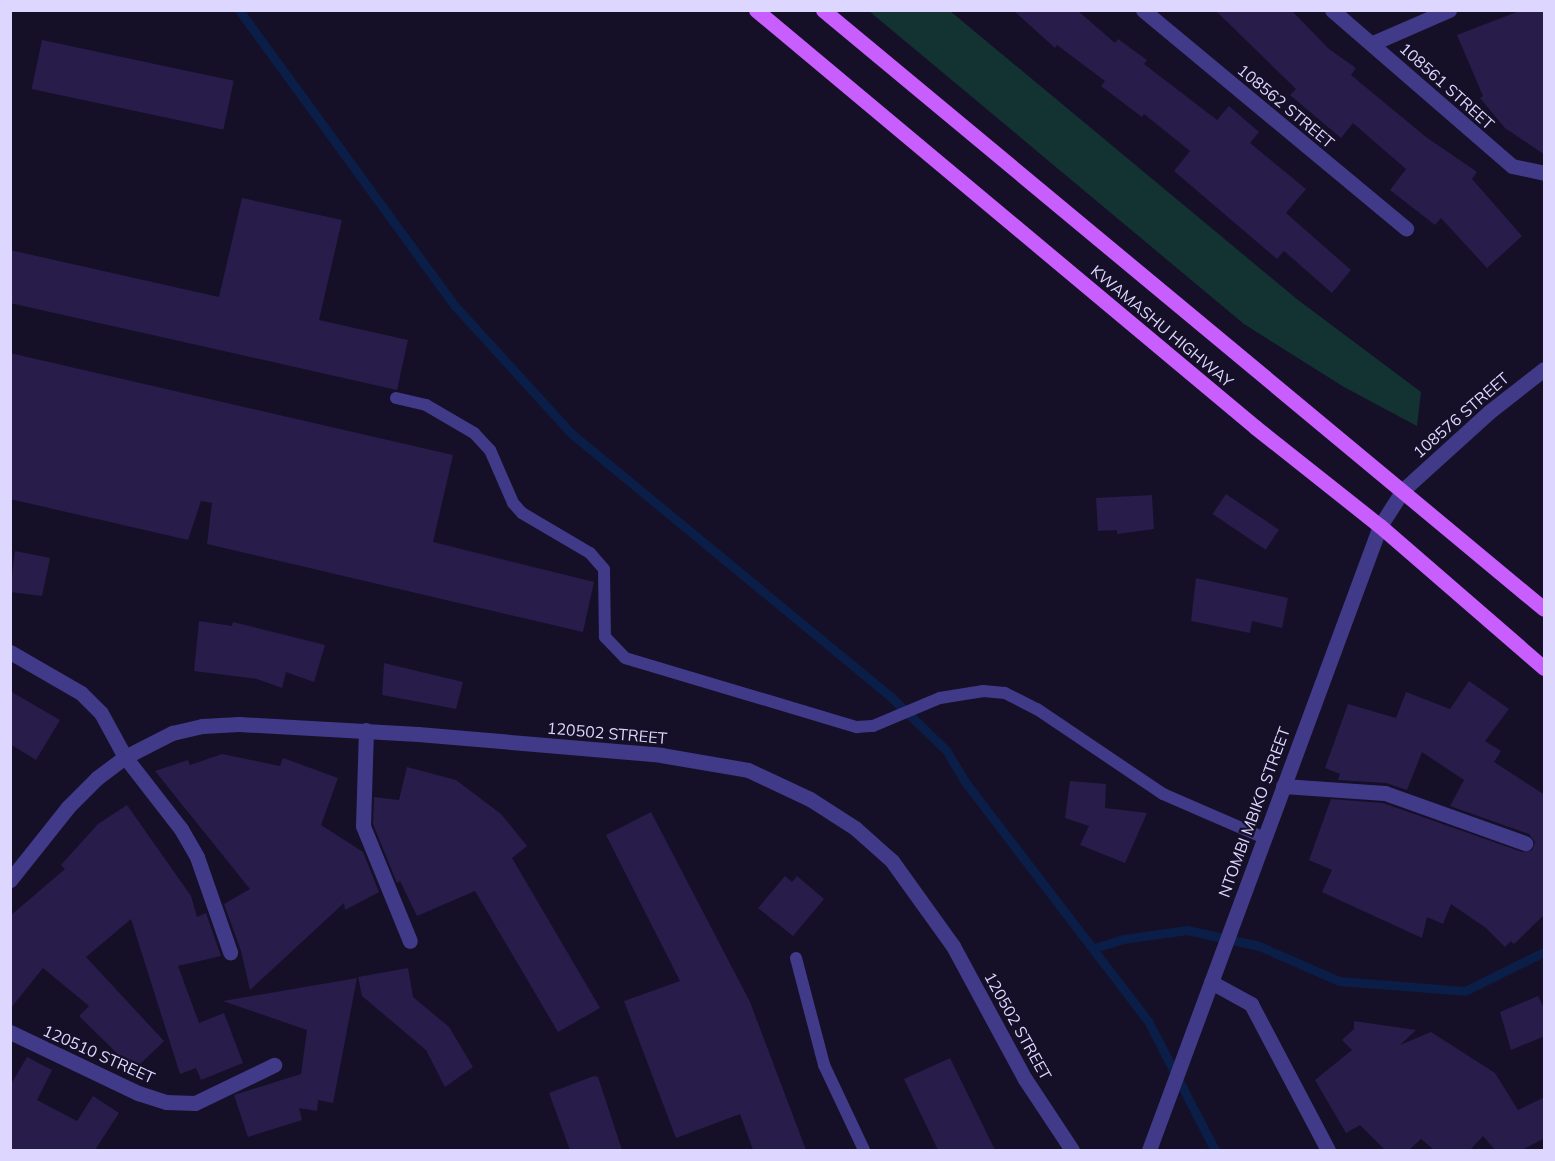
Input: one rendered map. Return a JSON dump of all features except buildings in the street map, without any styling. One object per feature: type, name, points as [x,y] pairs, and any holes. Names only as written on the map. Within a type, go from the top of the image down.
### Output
[{"type":"main road","name":"KWAMASHU HIGHWAY","points":[[756,10],[1255,427],[1380,526],[1545,668]]},
{"type":"main road","name":"KWAMASHU HIGHWAY","points":[[823,10],[1545,609]]},
{"type":"street","name":"108562 STREET","points":[[1143,10],[1406,228]]},
{"type":"street","name":"108561 STREET","points":[[1332,10],[1512,166],[1545,173]]},
{"type":"street","points":[[1372,43],[1449,10]]},
{"type":"street","name":"108576 STREET","points":[[1404,490],[1489,412],[1545,369]]},
{"type":"street","name":"NTOMBI MBIKO STREET","points":[[1149,1150],[1380,526],[1404,490]]},
{"type":"street","points":[[10,652],[81,693],[101,713],[125,757],[181,829],[196,856],[230,952]]},
{"type":"street","name":"120502 STREET","points":[[10,880],[68,807],[125,757],[172,733],[202,726],[239,724],[366,730],[717,763],[748,770],[810,799],[855,828],[892,861],[924,901],[1025,1079],[1072,1150]]},
{"type":"street","points":[[366,730],[363,826],[410,941]]},
{"type":"street","points":[[1283,786],[1385,793],[1525,843]]},
{"type":"street","points":[[1210,982],[1251,1004],[1328,1150]]},
{"type":"street","name":"120510 STREET","points":[[10,1032],[138,1093],[166,1102],[195,1103],[274,1065]]},
{"type":"lane","points":[[396,398],[426,405],[474,433],[490,450],[513,503],[522,513],[597,561],[606,576],[605,637],[626,658],[814,717],[857,727],[873,726],[940,698],[983,691],[1005,693],[1037,709],[1163,794],[1264,838]]},
{"type":"lane","points":[[796,958],[824,1065],[864,1150]]},
{"type":"green space","points":[[869,11],[950,11],[1298,300],[1421,392],[1417,426],[1344,387],[1244,324]]},
{"type":"waterway","points":[[239,10],[455,306],[572,434],[890,696],[946,750],[966,783],[1148,1021],[1215,1150]]},
{"type":"waterway","points":[[1094,948],[1123,939],[1187,930],[1259,946],[1339,981],[1465,991],[1544,952]]}]
